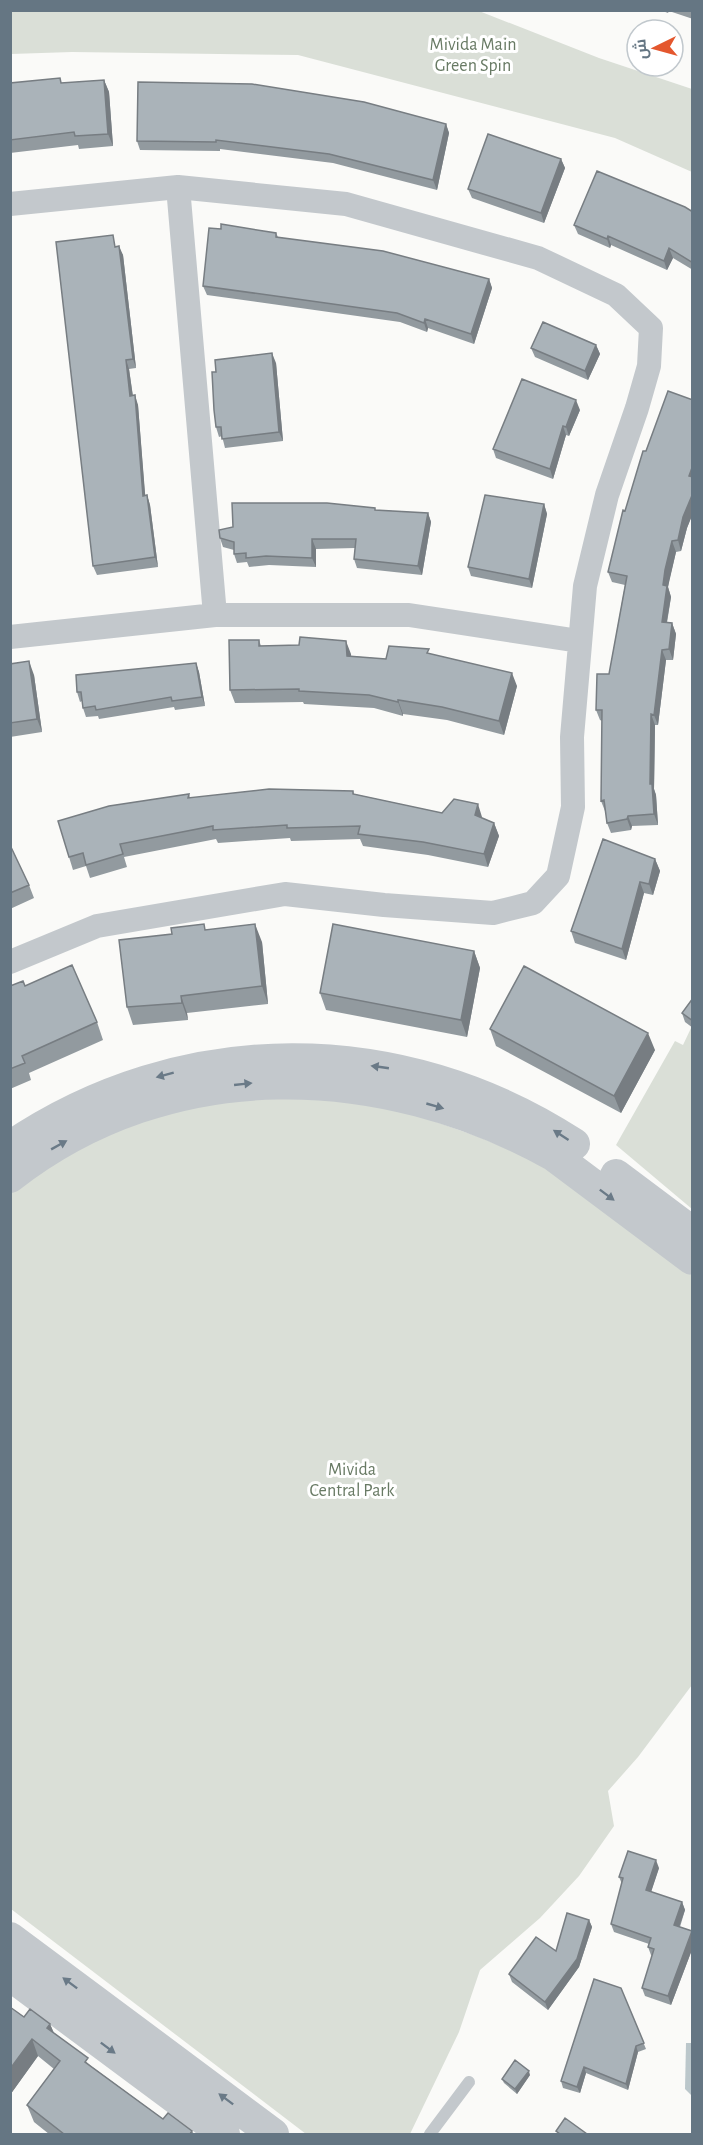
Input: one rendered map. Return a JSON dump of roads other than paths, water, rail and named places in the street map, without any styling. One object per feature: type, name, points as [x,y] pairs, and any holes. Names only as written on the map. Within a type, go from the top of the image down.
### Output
[{"type":"street","points":[[10,204],[178,187],[346,204],[538,258],[616,296],[651,327],[649,366],[607,495],[585,585],[572,737],[573,807],[558,876],[533,903],[493,913],[384,905],[285,894],[97,926],[10,962]]},
{"type":"street","points":[[178,187],[214,615]]},
{"type":"street","points":[[10,637],[214,615],[409,615],[579,641]]},
{"type":"street","points":[[10,1147],[71,1111],[103,1096],[168,1074],[204,1066],[278,1059],[372,1066],[445,1081],[512,1107],[580,1148],[693,1232]]},
{"type":"street","points":[[10,1177],[79,1133],[140,1107],[182,1094],[251,1083],[285,1082],[361,1088],[471,1116],[529,1142],[554,1155],[693,1259]]},
{"type":"street","points":[[10,1938],[273,2134]]},
{"type":"street","points":[[10,1975],[224,2134]]},
{"type":"lane","points":[[430,2134],[469,2082]]},
{"type":"park label","name":"Mivida Main Green Spin","points":[[473,55]]},
{"type":"park label","name":"Mivida Central Park","points":[[352,1480]]}]
